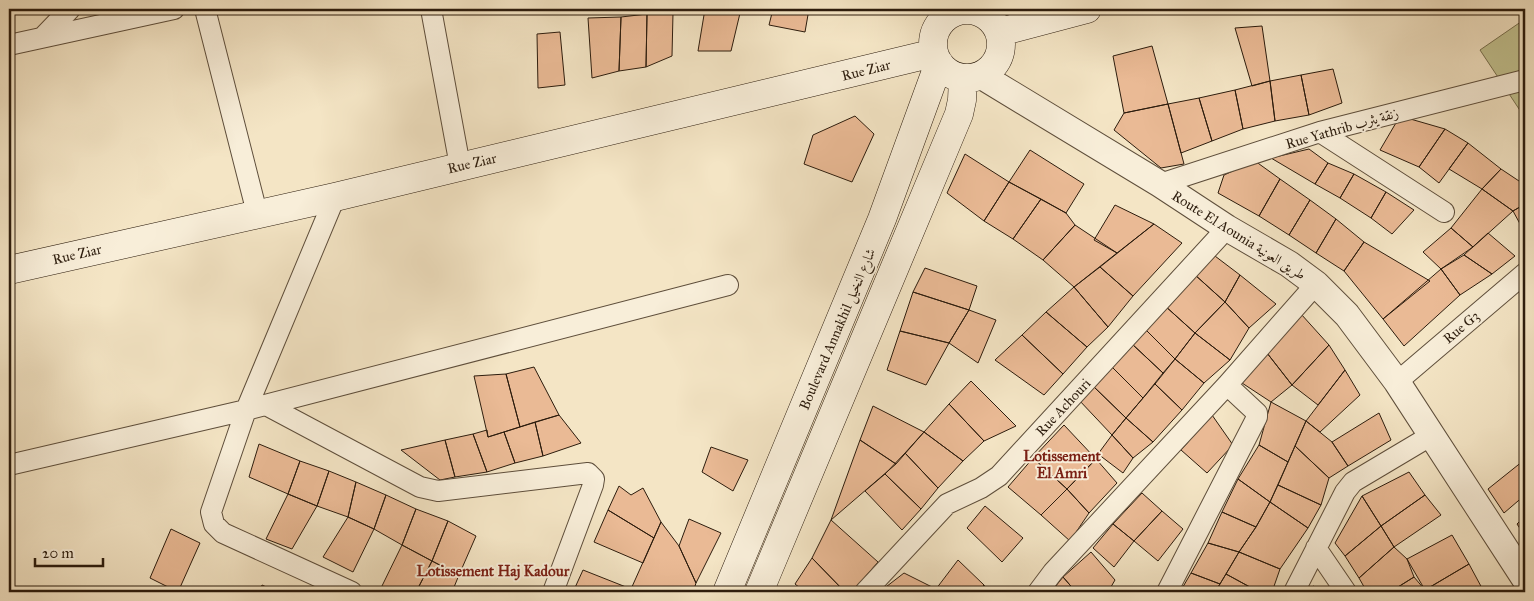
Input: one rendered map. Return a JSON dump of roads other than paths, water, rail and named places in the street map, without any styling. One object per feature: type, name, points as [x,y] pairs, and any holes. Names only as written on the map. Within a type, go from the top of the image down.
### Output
[{"type":"main road","points":[[978,9],[994,22],[1000,32],[1002,41],[998,58],[994,65],[972,77],[954,75],[937,58],[933,41],[942,14],[978,9]]},
{"type":"main road","points":[[1000,32],[1087,9]]},
{"type":"main road","name":"Rue Ziar","points":[[9,270],[937,58]]},
{"type":"main road","name":"Boulevard Annakhil شارع النخيل","points":[[727,592],[882,219],[937,58]]},
{"type":"main road","points":[[759,592],[959,114],[962,100],[972,77]]},
{"type":"street","points":[[44,36],[70,9]]},
{"type":"street","points":[[9,45],[174,9]]},
{"type":"street","points":[[205,9],[257,213]]},
{"type":"street","points":[[431,9],[460,166]]},
{"type":"street","name":"Route El Aounia طريق العونية","points":[[972,77],[1160,184],[1227,228],[1289,264],[1316,284],[1347,315],[1396,382],[1525,579]]},
{"type":"street","name":"Rue Yathrib زنقة يثرب","points":[[1160,184],[1320,132],[1525,80]]},
{"type":"street","points":[[1320,132],[1444,212]]},
{"type":"street","points":[[335,197],[246,410],[211,512],[214,524],[223,533],[352,592]]},
{"type":"street","name":"Rue Achouri","points":[[865,592],[947,504],[981,488],[999,476],[1227,228]]},
{"type":"street","name":"Rue G3","points":[[1396,382],[1525,273]]},
{"type":"street","points":[[9,465],[266,405],[728,284]]},
{"type":"street","points":[[1038,592],[1060,565],[1227,384],[1316,284]]},
{"type":"street","points":[[1167,592],[1257,418],[1257,413],[1227,384]]},
{"type":"street","points":[[266,405],[420,487],[438,492],[588,472],[594,479],[593,486],[553,592]]},
{"type":"street","points":[[1294,592],[1338,503],[1353,482],[1432,435]]},
{"type":"street","points":[[1316,548],[1346,592]]},
{"type":"district","name":"Lotissement El Amri","points":[[1062,464]]},
{"type":"district","name":"Lotissement Haj Kadour","points":[[493,571]]}]
